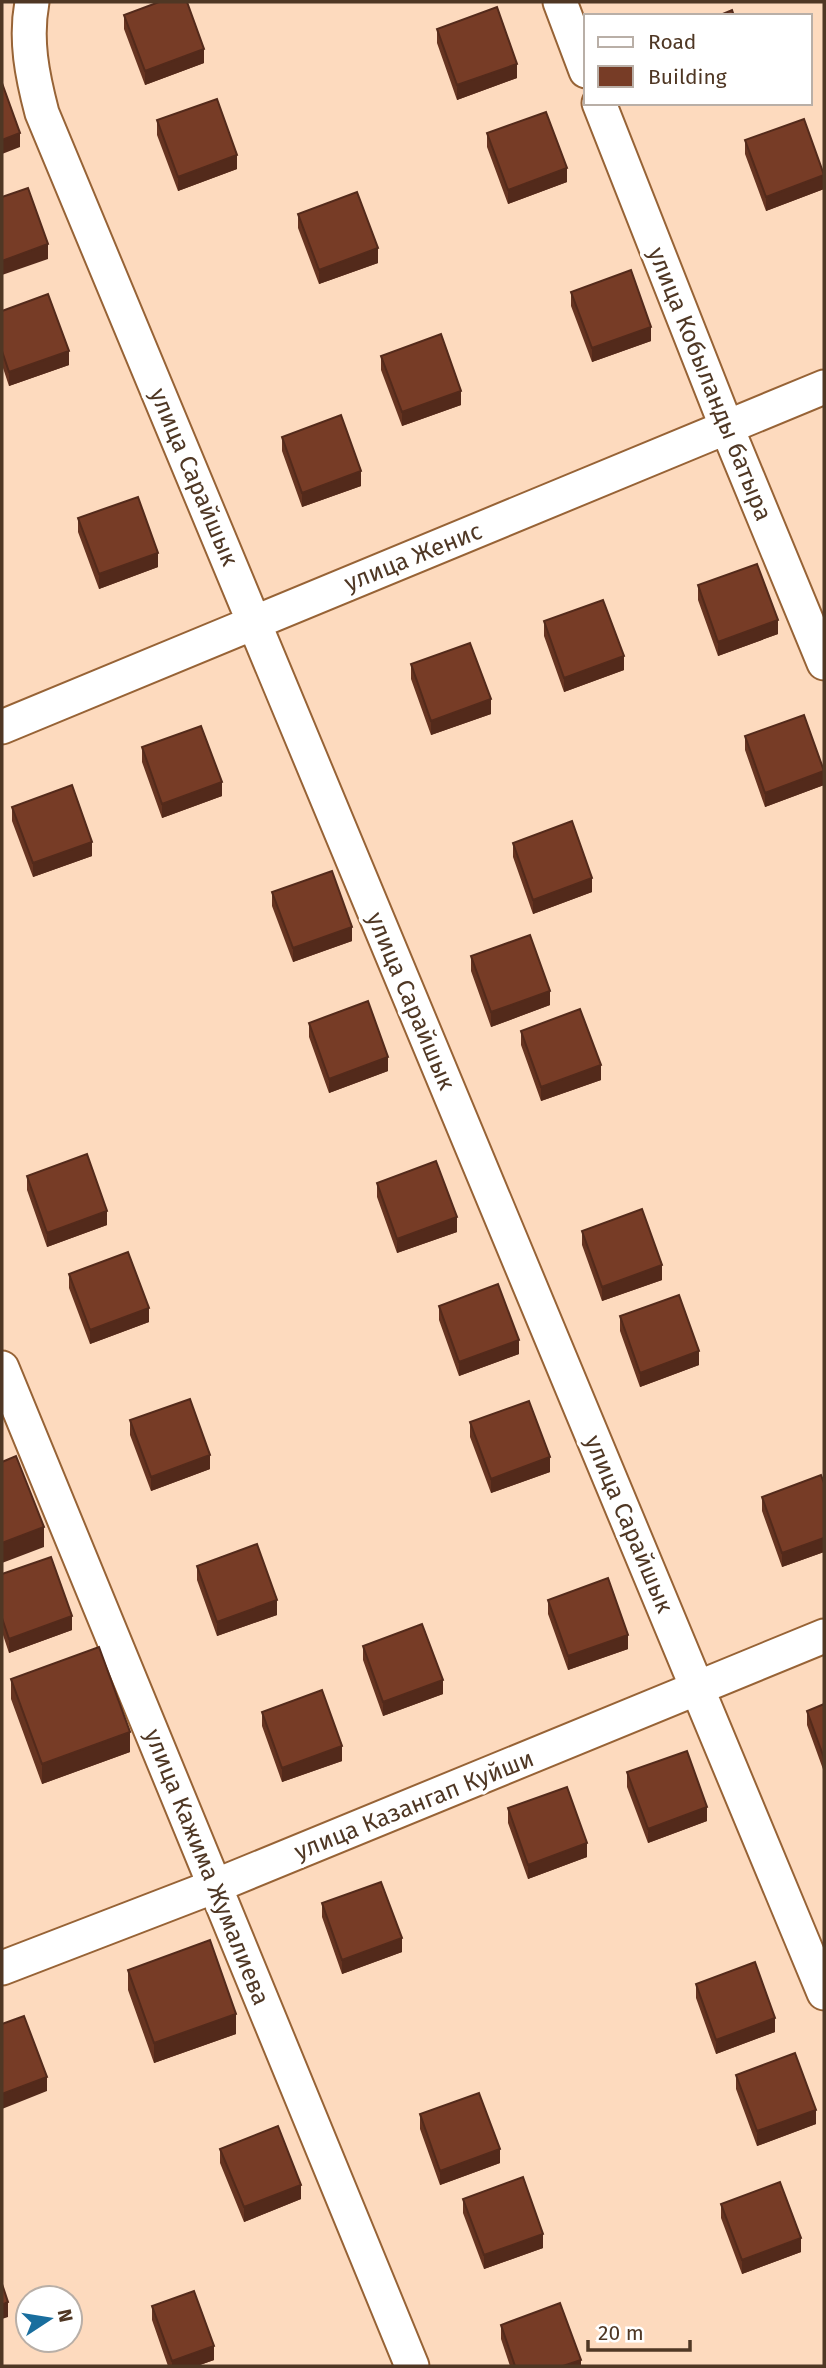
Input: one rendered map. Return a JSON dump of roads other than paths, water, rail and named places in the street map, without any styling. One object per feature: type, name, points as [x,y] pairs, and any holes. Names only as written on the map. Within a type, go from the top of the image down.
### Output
[{"type":"street","name":"улица Сарайшык","points":[[32,2],[29,19],[30,69],[42,113],[824,1993]]},
{"type":"street","points":[[560,2],[584,66]]},
{"type":"street","name":"улица Кобыланды батыра","points":[[600,105],[727,428],[824,663]]},
{"type":"street","name":"улица Женис","points":[[2,727],[824,387]]},
{"type":"street","name":"улица Кажима Жумалиева","points":[[2,1368],[412,2366]]},
{"type":"street","name":"улица Казангап Куйши","points":[[2,1968],[215,1886],[824,1636]]}]
